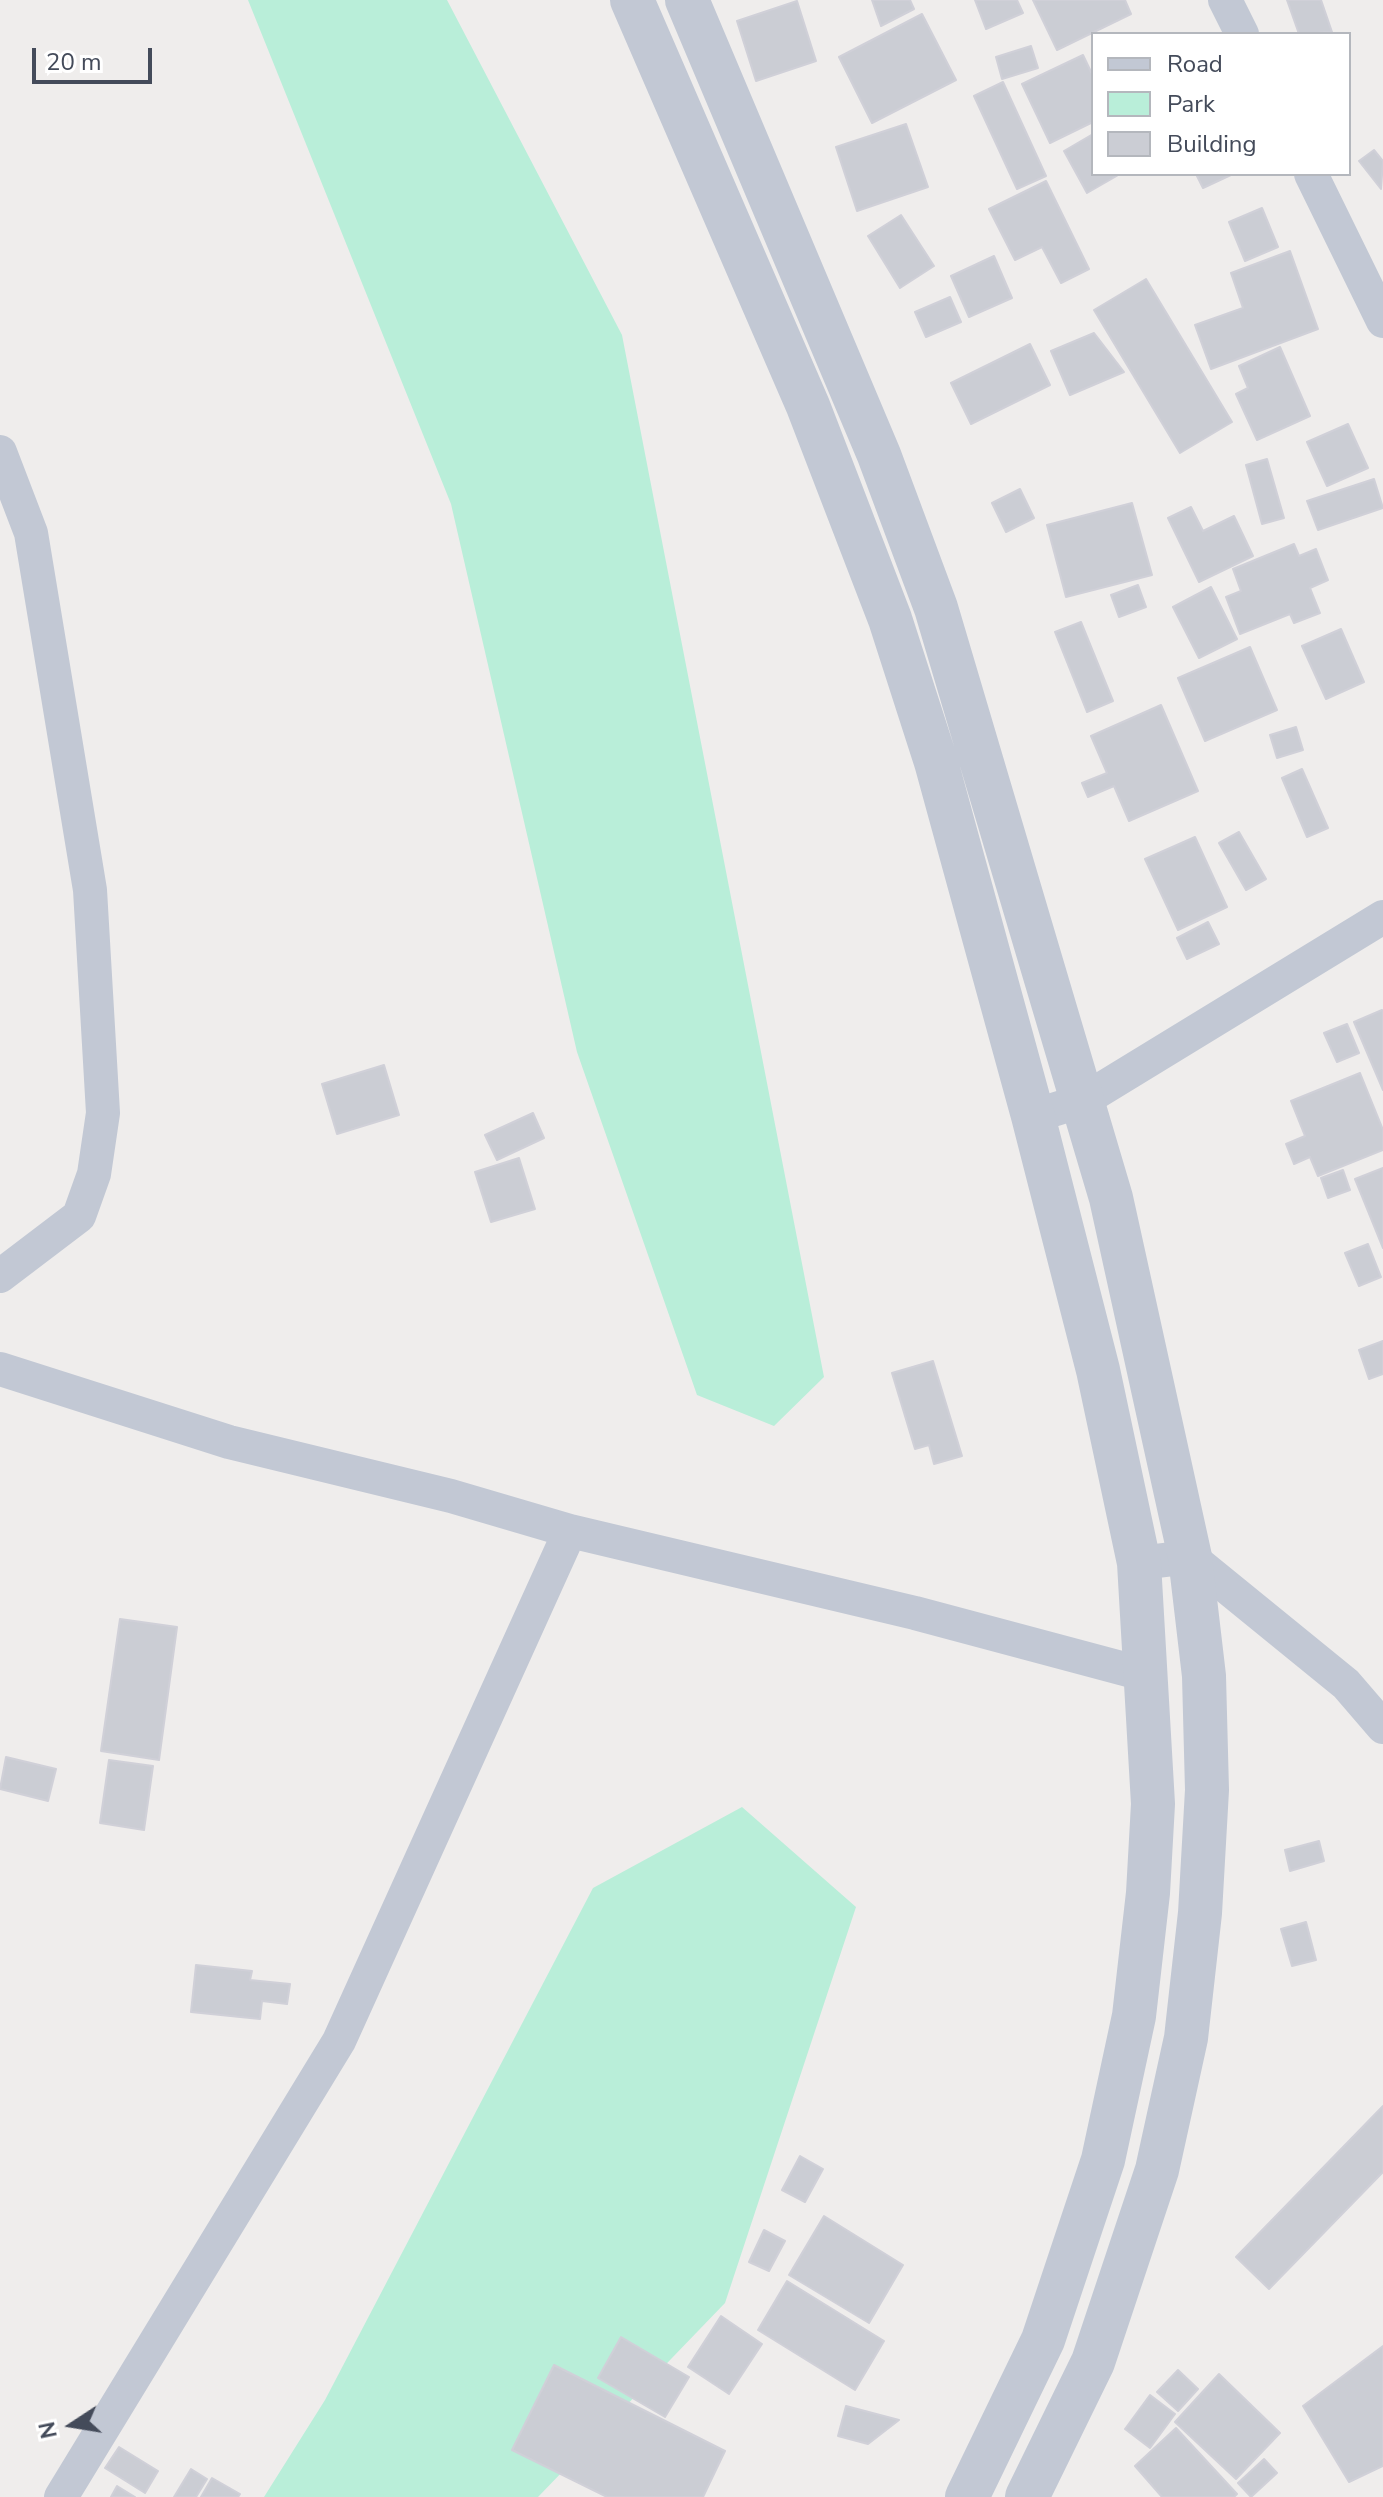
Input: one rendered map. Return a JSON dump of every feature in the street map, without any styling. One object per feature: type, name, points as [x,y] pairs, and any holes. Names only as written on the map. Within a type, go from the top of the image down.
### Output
[{"type":"street","points":[[632,0],[808,406],[890,619],[936,762],[1033,1116],[1098,1370],[1139,1563],[1153,1804],[1148,1893],[1134,2016],[1106,2145],[1043,2340],[967,2497]]},
{"type":"street","points":[[687,0],[879,455],[936,608],[1111,1198],[1190,1557],[1204,1676],[1207,1790],[1200,1913],[1186,2038],[1157,2170],[1093,2362],[1027,2497]]},
{"type":"street","points":[[1225,0],[1241,32]]},
{"type":"street","points":[[1312,176],[1383,321]]},
{"type":"street","points":[[0,452],[31,533],[90,890],[103,1113],[94,1174],[79,1216],[0,1276]]},
{"type":"street","points":[[1033,1116],[1082,1101],[1383,917]]},
{"type":"street","points":[[0,1369],[229,1442],[451,1496],[570,1531],[915,1613],[1147,1675]]},
{"type":"street","points":[[61,2497],[339,2041],[570,1531]]},
{"type":"street","points":[[1139,1563],[1190,1557],[1346,1684],[1383,1727]]},
{"type":"green space","points":[[248,0],[447,0],[622,335],[824,1377],[774,1426],[697,1395],[577,1052],[451,504]]},
{"type":"green space","points":[[742,1807],[856,1907],[725,2303],[538,2497],[264,2497],[325,2400],[593,1888]]},
{"type":"building","points":[[872,0],[910,0],[914,9],[881,26]]},
{"type":"building","points":[[975,0],[1017,0],[1023,13],[986,29]]},
{"type":"building","points":[[1033,0],[1125,0],[1131,14],[1057,50]]},
{"type":"building","points":[[1287,0],[1321,0],[1332,32],[1298,32]]},
{"type":"building","points":[[797,1],[816,61],[756,81],[737,21]]},
{"type":"building","points":[[922,14],[956,80],[872,123],[839,57]]},
{"type":"building","points":[[1031,46],[1038,68],[1002,79],[996,57]]},
{"type":"building","points":[[1083,55],[1091,72],[1091,123],[1050,143],[1022,84]]},
{"type":"building","points":[[1003,82],[1046,176],[1017,189],[974,96]]},
{"type":"building","points":[[906,124],[928,187],[857,211],[836,147]]},
{"type":"building","points":[[1091,135],[1091,176],[1117,176],[1087,193],[1064,151]]},
{"type":"building","points":[[1374,150],[1383,161],[1381,189],[1359,161]]},
{"type":"building","points":[[1197,176],[1229,176],[1203,188]]},
{"type":"building","points":[[1046,181],[1089,269],[1061,283],[1042,247],[1015,260],[989,209]]},
{"type":"building","points":[[1262,208],[1278,247],[1245,261],[1229,222]]},
{"type":"building","points":[[901,215],[934,266],[900,288],[868,236]]},
{"type":"building","points":[[1290,251],[1318,329],[1211,369],[1195,325],[1243,308],[1231,273]]},
{"type":"building","points":[[994,256],[1012,298],[969,317],[951,276]]},
{"type":"building","points":[[1146,279],[1232,422],[1180,453],[1094,310]]},
{"type":"building","points":[[950,297],[961,322],[926,337],[915,312]]},
{"type":"building","points":[[1094,333],[1124,372],[1070,395],[1051,351]]},
{"type":"building","points":[[1030,344],[1050,385],[971,424],[951,383]]},
{"type":"building","points":[[1280,347],[1310,416],[1257,440],[1236,394],[1248,388],[1239,366]]},
{"type":"building","points":[[1348,424],[1368,468],[1327,486],[1307,442]]},
{"type":"building","points":[[1267,459],[1284,518],[1262,524],[1246,465]]},
{"type":"building","points":[[1374,479],[1383,508],[1318,530],[1307,501]]},
{"type":"building","points":[[1020,489],[1034,518],[1006,532],[992,503]]},
{"type":"building","points":[[1132,503],[1152,575],[1066,597],[1047,525]]},
{"type":"building","points":[[1191,507],[1203,531],[1234,516],[1253,556],[1199,582],[1168,518]]},
{"type":"building","points":[[1294,544],[1299,556],[1316,549],[1328,580],[1310,588],[1320,613],[1294,623],[1290,614],[1240,634],[1226,597],[1241,591],[1233,569]]},
{"type":"building","points":[[1138,585],[1146,607],[1119,617],[1111,595]]},
{"type":"building","points":[[1211,587],[1237,639],[1199,658],[1173,607]]},
{"type":"building","points":[[1081,622],[1113,701],[1087,712],[1055,632]]},
{"type":"building","points":[[1341,629],[1364,682],[1326,699],[1302,646]]},
{"type":"building","points":[[1250,647],[1277,710],[1205,741],[1178,678]]},
{"type":"building","points":[[1161,705],[1198,791],[1129,821],[1114,786],[1088,797],[1082,783],[1107,773],[1091,736]]},
{"type":"building","points":[[1296,727],[1303,750],[1277,758],[1270,735]]},
{"type":"building","points":[[1302,769],[1328,828],[1307,837],[1282,778]]},
{"type":"building","points":[[1239,832],[1266,879],[1246,890],[1219,843]]},
{"type":"building","points":[[1195,837],[1227,907],[1178,930],[1145,859]]},
{"type":"building","points":[[1208,922],[1219,944],[1187,959],[1177,938]]},
{"type":"building","points":[[1383,1011],[1383,1090],[1354,1022]]},
{"type":"building","points":[[1347,1024],[1359,1053],[1337,1062],[1324,1033]]},
{"type":"building","points":[[384,1065],[399,1115],[337,1134],[322,1084]]},
{"type":"building","points":[[1360,1073],[1383,1130],[1383,1150],[1318,1176],[1310,1157],[1294,1164],[1286,1144],[1305,1136],[1291,1101]]},
{"type":"building","points":[[533,1113],[544,1138],[497,1160],[485,1135]]},
{"type":"building","points":[[519,1158],[535,1209],[491,1222],[475,1172]]},
{"type":"building","points":[[1383,1168],[1383,1248],[1355,1179]]},
{"type":"building","points":[[1343,1170],[1350,1190],[1328,1198],[1321,1178]]},
{"type":"building","points":[[1368,1244],[1381,1277],[1359,1286],[1345,1253]]},
{"type":"building","points":[[1383,1341],[1383,1374],[1369,1379],[1359,1350]]},
{"type":"building","points":[[933,1361],[962,1456],[934,1464],[929,1445],[915,1449],[892,1373]]},
{"type":"building","points":[[120,1619],[177,1627],[159,1760],[101,1751]]},
{"type":"building","points":[[6,1757],[56,1769],[48,1801],[0,1789]]},
{"type":"building","points":[[109,1760],[153,1766],[144,1830],[100,1823]]},
{"type":"building","points":[[1319,1841],[1324,1861],[1290,1871],[1285,1850]]},
{"type":"building","points":[[1306,1922],[1316,1960],[1292,1966],[1281,1929]]},
{"type":"building","points":[[196,1965],[252,1971],[250,1980],[290,1984],[287,2004],[262,2001],[260,2019],[191,2012]]},
{"type":"building","points":[[1383,2106],[1383,2172],[1269,2289],[1236,2257]]},
{"type":"building","points":[[800,2156],[823,2169],[805,2202],[782,2190]]},
{"type":"building","points":[[824,2216],[903,2265],[869,2323],[789,2275]]},
{"type":"building","points":[[764,2230],[785,2241],[769,2271],[749,2262]]},
{"type":"building","points":[[787,2281],[884,2341],[855,2390],[758,2330]]},
{"type":"building","points":[[721,2316],[762,2344],[729,2394],[688,2367]]},
{"type":"building","points":[[621,2337],[689,2377],[665,2417],[598,2378]]},
{"type":"building","points":[[1383,2346],[1383,2466],[1349,2482],[1303,2406]]},
{"type":"building","points":[[554,2365],[725,2451],[703,2497],[607,2497],[512,2450]]},
{"type":"building","points":[[1178,2370],[1198,2389],[1178,2411],[1157,2392]]},
{"type":"building","points":[[1219,2374],[1280,2433],[1236,2479],[1175,2422]]},
{"type":"building","points":[[1150,2395],[1175,2414],[1150,2448],[1125,2429]]},
{"type":"building","points":[[846,2406],[899,2420],[868,2444],[838,2436]]},
{"type":"building","points":[[1176,2428],[1237,2494],[1234,2497],[1162,2497],[1135,2466]]},
{"type":"building","points":[[119,2447],[158,2471],[145,2493],[105,2468]]},
{"type":"building","points":[[1264,2459],[1277,2473],[1251,2497],[1238,2483]]},
{"type":"building","points":[[191,2469],[207,2479],[196,2497],[174,2497]]},
{"type":"building","points":[[212,2478],[240,2494],[238,2497],[201,2497]]},
{"type":"building","points":[[117,2486],[135,2497],[111,2497]]}]
